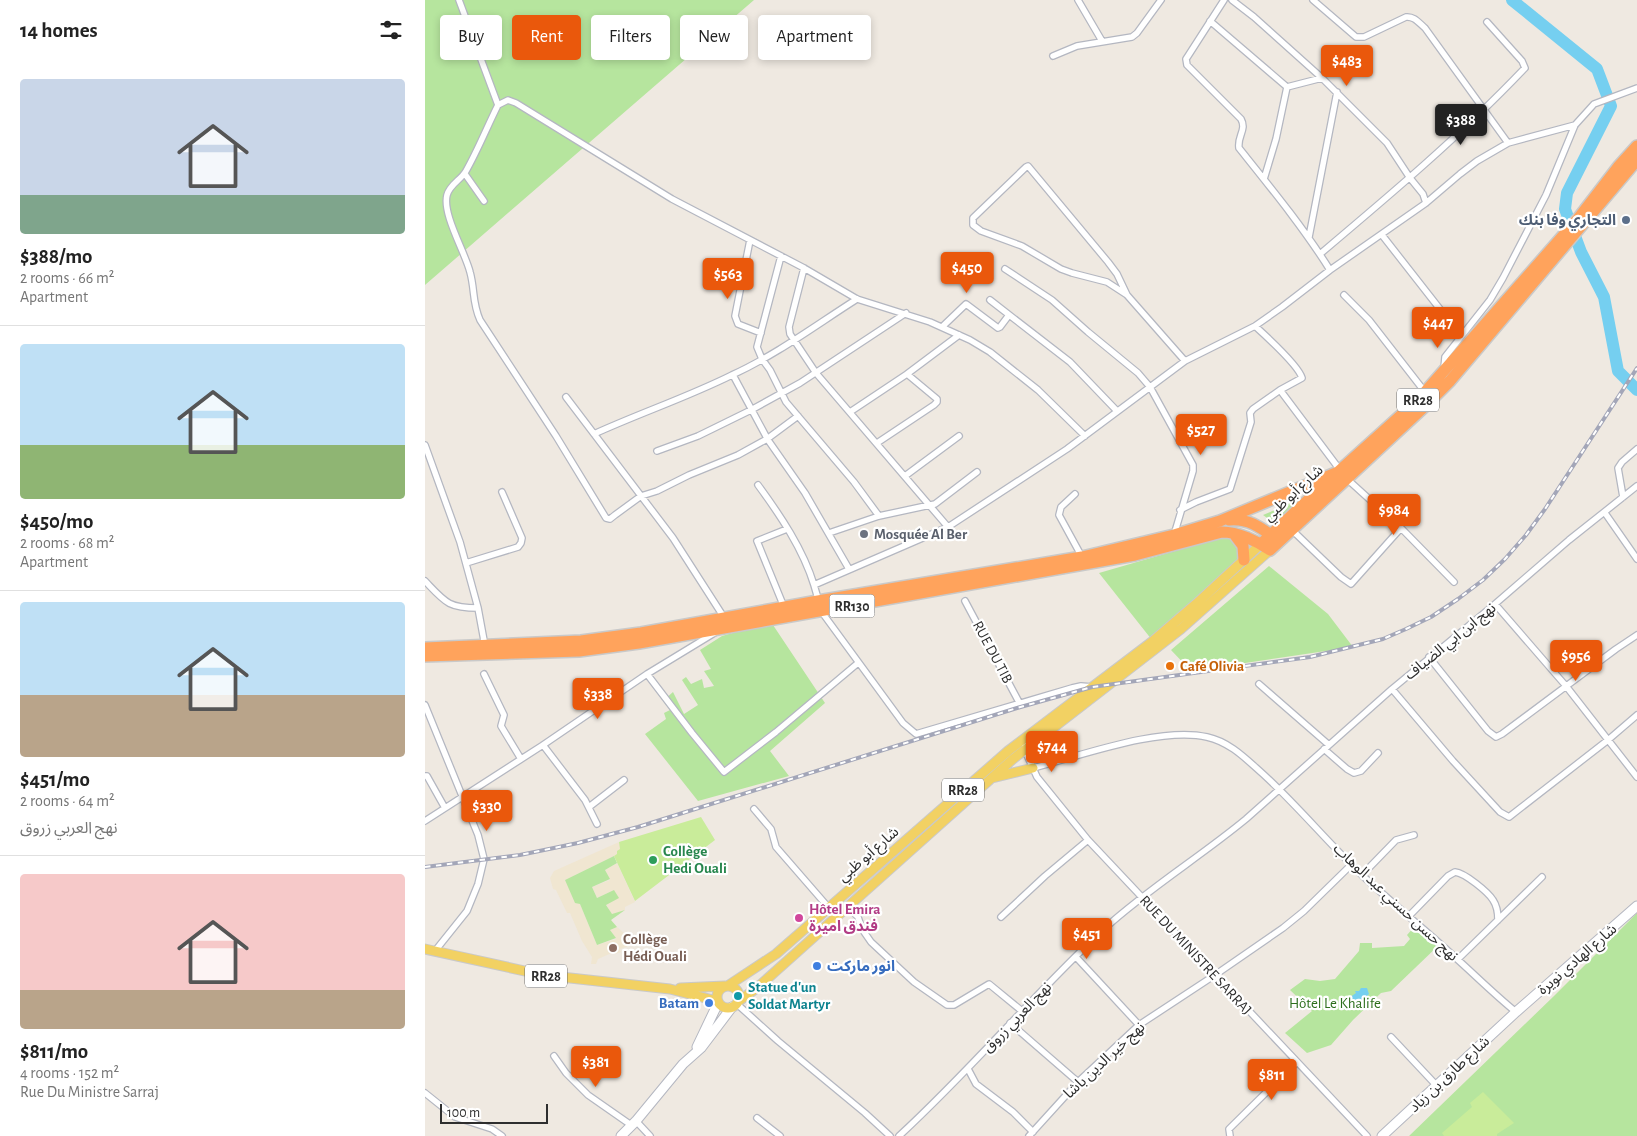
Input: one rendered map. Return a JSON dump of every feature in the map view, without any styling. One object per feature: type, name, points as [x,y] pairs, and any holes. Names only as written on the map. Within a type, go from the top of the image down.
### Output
[{"type":"highway","name":"شارع أبو ظبي","points":[[1266,547],[1419,400],[1445,372],[1577,220],[1618,167],[1637,146]]},
{"type":"highway","name":"شارع أبو ظبي","points":[[1275,538],[1292,530],[1341,473],[1424,407],[1450,381],[1637,160]]},
{"type":"highway","points":[[1220,520],[1341,473]]},
{"type":"highway","name":"RR130","points":[[425,656],[579,651],[639,643],[784,607],[820,606],[1082,556],[1174,535],[1220,520],[1250,522],[1275,538]]},
{"type":"highway","points":[[1232,532],[1243,546],[1243,560]]},
{"type":"highway","name":"RR130","points":[[425,648],[581,641],[725,622],[1135,555],[1211,534],[1232,532],[1266,547]]},
{"type":"main road","name":"شارع أبو ظبي","points":[[727,985],[776,954],[979,776],[1025,744],[1091,687],[1153,641],[1243,560],[1266,547]]},
{"type":"main road","name":"شارع أبو ظبي","points":[[1035,736],[1102,690],[1181,629],[1266,547]]},
{"type":"main road","name":"شارع أبو ظبي","points":[[736,1004],[758,987],[989,779],[1025,744]]},
{"type":"main road","points":[[989,779],[1033,768]]},
{"type":"main road","points":[[866,876],[873,883]]},
{"type":"main road","name":"RR28","points":[[425,949],[543,975],[670,989],[718,1002],[724,1008],[736,1004]]},
{"type":"main road","points":[[727,985],[737,989],[740,997],[736,1004]]},
{"type":"main road","name":"RR28","points":[[670,989],[727,985]]},
{"type":"main road","name":"RR28","points":[[718,1002],[718,992],[727,985]]},
{"type":"street","points":[[459,0],[498,105]]},
{"type":"street","points":[[1077,0],[1102,41]]},
{"type":"street","points":[[1053,56],[1077,46],[1132,37],[1161,0]]},
{"type":"street","points":[[1224,0],[1186,62],[1241,119],[1244,128],[1238,141],[1239,148],[1309,237],[1330,270]]},
{"type":"street","points":[[1232,0],[1254,17],[1322,78],[1387,143],[1423,194],[1426,203]]},
{"type":"street","points":[[1313,0],[1351,33],[1360,38],[1405,17],[1410,16],[1414,18],[1425,28],[1509,143]]},
{"type":"street","points":[[1210,21],[1287,87]]},
{"type":"street","points":[[1320,254],[1410,178],[1485,110],[1525,68],[1523,61],[1487,22]]},
{"type":"street","points":[[1287,87],[1322,78]]},
{"type":"street","points":[[1264,179],[1287,87]]},
{"type":"street","points":[[1445,372],[1445,357],[1490,300],[1503,278],[1545,195],[1575,125],[1593,104],[1637,88]]},
{"type":"street","points":[[1309,237],[1337,92]]},
{"type":"street","points":[[798,416],[767,439],[738,455],[689,475],[657,491],[641,496],[610,519],[606,518],[556,436],[480,320],[475,308],[470,269],[447,208],[448,193],[452,186],[465,174],[498,105],[508,100],[516,103],[673,199],[857,299],[905,313],[942,327],[990,352],[1038,390],[1085,436]]},
{"type":"street","points":[[814,585],[948,527],[1017,483],[1085,436],[1117,410],[1185,361],[1255,326],[1330,270],[1426,203],[1471,165],[1509,143],[1575,125]]},
{"type":"street","points":[[1127,295],[1117,274],[1108,262],[1028,166],[973,218],[973,224],[981,231],[1022,246],[1072,273],[1107,282],[1127,295],[1185,361]]},
{"type":"street","points":[[465,174],[484,201]]},
{"type":"street","points":[[1382,235],[1461,336]]},
{"type":"street","points":[[750,240],[735,316],[738,324],[761,333]]},
{"type":"street","points":[[781,256],[757,348],[781,393],[854,482],[879,516]]},
{"type":"street","points":[[803,268],[789,327],[793,340],[816,373],[948,527]]},
{"type":"street","points":[[1005,269],[1068,313],[1138,373],[1149,387],[1193,465],[1193,471],[1174,535]]},
{"type":"street","points":[[1345,295],[1369,320],[1425,392]]},
{"type":"street","points":[[595,434],[733,375],[762,359],[857,299]]},
{"type":"street","points":[[990,300],[1069,362],[1117,410]]},
{"type":"street","points":[[942,327],[966,304],[998,328],[1009,316]]},
{"type":"street","points":[[657,451],[698,436],[751,410],[816,373],[905,313]]},
{"type":"street","points":[[1180,510],[1230,488],[1251,422],[1250,413],[1280,390],[1302,379],[1302,376],[1255,326]]},
{"type":"street","points":[[850,412],[907,374],[959,335]]},
{"type":"street","points":[[877,443],[937,402],[907,374]]},
{"type":"street","points":[[733,375],[767,439],[805,493],[849,569]]},
{"type":"street","points":[[1280,390],[1341,473],[1401,528],[1455,582]]},
{"type":"street","points":[[425,821],[543,745],[725,622],[673,538],[566,397]]},
{"type":"street","points":[[905,476],[959,436]]},
{"type":"street","points":[[425,445],[456,529],[485,646]]},
{"type":"street","points":[[1623,497],[1618,468],[1637,449]]},
{"type":"street","points":[[829,533],[879,516],[938,503],[977,472]]},
{"type":"street","points":[[757,485],[787,529],[805,563],[820,606],[858,663],[903,723],[916,734],[1081,686],[1102,690]]},
{"type":"street","name":"نهج ابن ابي الضياف","points":[[1279,789],[1429,657],[1637,486]]},
{"type":"street","points":[[465,563],[517,547],[521,543],[522,538],[502,492]]},
{"type":"street","points":[[1075,494],[1061,507],[1059,515],[1082,556]]},
{"type":"street","points":[[1605,513],[1637,559]]},
{"type":"street","points":[[1292,530],[1341,577],[1351,584],[1401,528]]},
{"type":"street","points":[[784,607],[757,541],[787,529]]},
{"type":"street","points":[[425,581],[450,605],[460,608],[477,608]]},
{"type":"street","name":"RUE DU TIB","points":[[965,601],[1020,704]]},
{"type":"street","points":[[1495,604],[1566,686],[1637,777]]},
{"type":"street","points":[[1429,657],[1488,731],[1496,737],[1637,635]]},
{"type":"street","points":[[647,674],[724,772],[858,663]]},
{"type":"street","points":[[484,674],[504,715],[501,726],[521,759]]},
{"type":"street","points":[[1259,684],[1327,747],[1347,770],[1354,774],[1361,771],[1378,753]]},
{"type":"street","points":[[1391,690],[1453,762],[1506,817],[1512,816],[1637,716]]},
{"type":"street","points":[[425,705],[478,835],[484,859],[479,884],[467,911],[435,950]]},
{"type":"street","name":"نهج حسن حسني عبد الوهاب","points":[[1033,768],[1165,736],[1187,735],[1207,737],[1234,749],[1279,789],[1362,876],[1516,1012]]},
{"type":"street","points":[[1035,736],[1064,759]]},
{"type":"street","name":"RUE DU MINISTRE SARRAJ","points":[[1025,744],[1037,777],[1088,840],[1367,1136]]},
{"type":"street","points":[[543,745],[589,807],[597,824]]},
{"type":"street","points":[[425,776],[427,776],[445,808]]},
{"type":"street","points":[[589,807],[624,780]]},
{"type":"street","name":"نهج العربي زروق","points":[[902,1134],[1105,928],[1141,897],[1225,837],[1279,789]]},
{"type":"street","points":[[754,809],[771,829],[776,847],[829,908]]},
{"type":"street","points":[[1362,876],[1396,840],[1414,835]]},
{"type":"street","points":[[1001,918],[1045,876],[1088,840]]},
{"type":"street","name":"نهج خير الدين باشا","points":[[1031,1134],[1079,1082],[1139,1025],[1215,975],[1303,911],[1352,864]]},
{"type":"street","points":[[1409,916],[1448,876],[1455,872],[1463,874],[1490,896],[1496,907],[1498,920]]},
{"type":"street","points":[[1457,959],[1543,877]]},
{"type":"street","points":[[847,906],[857,917],[862,929],[871,942],[915,982],[947,1005],[954,1005],[989,984],[1022,1011]]},
{"type":"street","name":"شارع الهادي نويرة","points":[[1516,1012],[1637,906]]},
{"type":"street","points":[[1076,957],[1139,1025]]},
{"type":"street","points":[[699,1047],[718,1002]]},
{"type":"street","points":[[621,1136],[736,1004],[865,1112],[890,1136]]},
{"type":"street","name":"شارع طارق بن زياد","points":[[1382,1136],[1516,1012]]},
{"type":"street","points":[[1010,1023],[1079,1082]]},
{"type":"street","points":[[1391,1037],[1437,1086]]},
{"type":"street","points":[[554,1056],[588,1095],[634,1123],[650,1136]]},
{"type":"street","points":[[1230,1136],[1229,1129],[1297,1062]]},
{"type":"street","points":[[968,1069],[976,1084],[1013,1112],[1031,1134]]},
{"type":"street","points":[[425,1093],[455,1117],[495,1131],[502,1136]]},
{"type":"street","points":[[757,1118],[780,1136]]},
{"type":"street","points":[[902,1134],[911,1136]]},
{"type":"shaded area","name":"Collège Hedi Ouali","points":[[619,842],[621,849],[618,854],[565,880],[580,904],[597,945],[616,939],[610,930],[617,927],[625,934],[629,946],[620,949],[621,952],[615,954],[614,952],[598,959],[596,964],[591,964],[592,957],[582,941],[570,913],[567,913],[556,890],[553,889],[550,878],[554,871]]},
{"type":"shaded area","name":"Collège Hedi Ouali","points":[[617,863],[635,902],[625,907],[625,910],[612,915],[606,904],[614,890],[597,898],[592,887],[610,880],[605,870]]},
{"type":"green space","points":[[425,0],[754,0],[737,15],[680,15],[680,60],[685,60],[425,285]]},
{"type":"green space","points":[[1312,494],[1278,526],[1263,515]]},
{"type":"green space","points":[[1237,533],[1243,559],[1152,640],[1099,573]]},
{"type":"green space","points":[[1269,566],[1328,614],[1353,647],[1191,671],[1171,650]]},
{"type":"green space","points":[[771,622],[825,703],[770,751],[789,776],[698,801],[645,734],[666,719],[664,713],[670,710],[663,701],[673,692],[684,714],[698,705],[682,680],[686,677],[691,684],[702,679],[704,688],[714,686],[704,671],[711,669],[700,650],[722,636]]},
{"type":"green space","name":"Collège Hedi Ouali","points":[[701,817],[715,840],[635,901],[614,856],[620,849],[619,842]]},
{"type":"green space","points":[[614,856],[617,863],[605,870],[610,879],[592,887],[597,898],[614,890],[619,898],[606,905],[612,914],[625,910],[611,920],[617,927],[610,930],[616,938],[597,945],[580,904],[575,903],[565,880]]},
{"type":"green space","points":[[1637,913],[1637,1136],[1409,1136],[1554,996]]},
{"type":"green space","name":"Hôtel Le Khalife","points":[[1415,926],[1439,945],[1391,991],[1381,993],[1331,1045],[1307,1053],[1285,1033],[1312,1011],[1290,990],[1305,979],[1320,981],[1335,979],[1359,951],[1360,943],[1372,943],[1372,948],[1404,946],[1410,939],[1407,935]]},
{"type":"green space","points":[[1483,1092],[1514,1123],[1497,1134],[1497,1136],[1444,1136],[1442,1133],[1472,1107],[1470,1103]]},
{"type":"water","points":[[1361,988],[1367,988],[1369,994],[1363,1000],[1358,1001],[1358,1003],[1349,998],[1356,993],[1355,991],[1359,991]]},
{"type":"waterway","points":[[1512,0],[1597,69],[1611,106],[1567,193],[1565,209],[1581,252],[1604,297],[1618,371],[1637,390]]},
{"type":"railway","points":[[425,867],[520,855],[578,843],[638,827],[1017,708],[1092,687],[1310,657],[1383,639],[1431,617],[1483,580],[1505,559],[1545,509],[1637,368]]},
{"type":"place","name":"التجاري وفا بنك","points":[[1626,220]]},
{"type":"place","name":"Mosquée Al Ber","points":[[864,534]]},
{"type":"place","name":"Café Olivia","points":[[1170,666]]},
{"type":"place","name":"Collège Hedi Ouali","points":[[653,860]]},
{"type":"place","name":"Hôtel Emira فندق اميرة","points":[[799,918]]},
{"type":"place","name":"Collège Hédi Ouali","points":[[613,948]]},
{"type":"place","name":"انور ماركت","points":[[817,966]]},
{"type":"place","name":"Statue d'un Soldat Martyr","points":[[738,996]]},
{"type":"place","name":"Batam","points":[[709,1003]]}]
